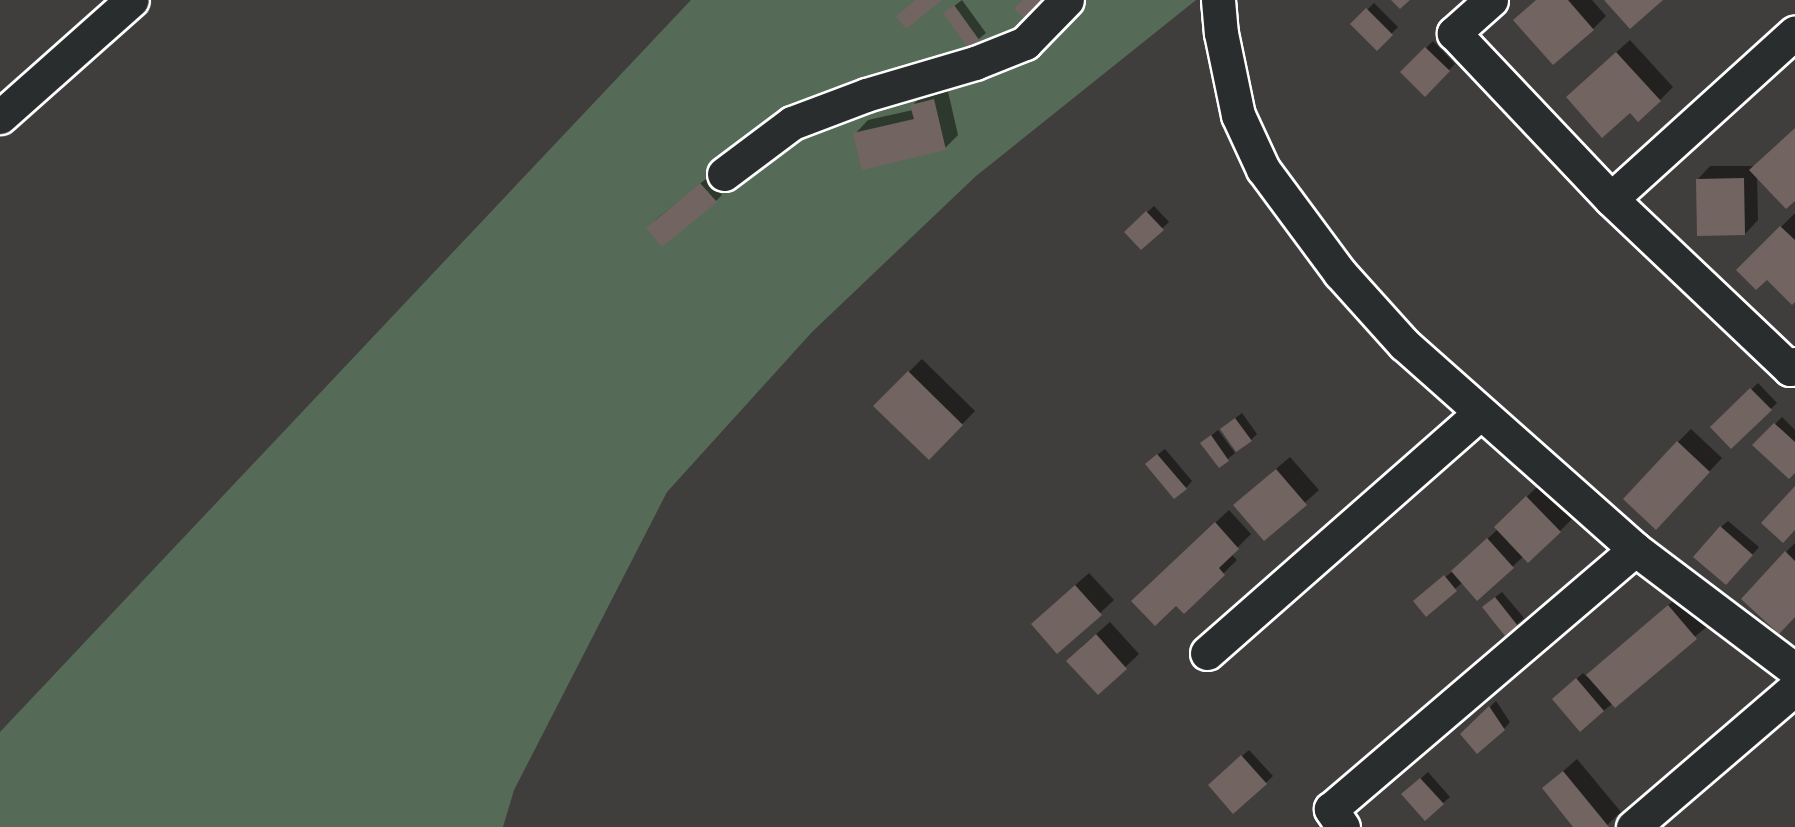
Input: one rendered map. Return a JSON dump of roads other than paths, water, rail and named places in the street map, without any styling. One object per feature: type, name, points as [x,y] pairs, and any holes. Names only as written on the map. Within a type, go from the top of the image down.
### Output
[{"type":"street","points":[[0,117],[132,0]]},
{"type":"street","points":[[724,174],[792,123],[866,94],[975,63],[1025,43],[1067,0]]},
{"type":"street","points":[[1218,0],[1221,33],[1238,115],[1263,169],[1340,273],[1404,344],[1635,549],[1795,670]]},
{"type":"street","points":[[1491,0],[1454,33],[1611,199],[1790,369],[1795,364]]},
{"type":"street","points":[[1611,199],[1795,32]]},
{"type":"street","points":[[1207,652],[1480,413]]},
{"type":"street","points":[[1343,827],[1331,809],[1635,549]]},
{"type":"street","points":[[1633,827],[1795,688]]}]
